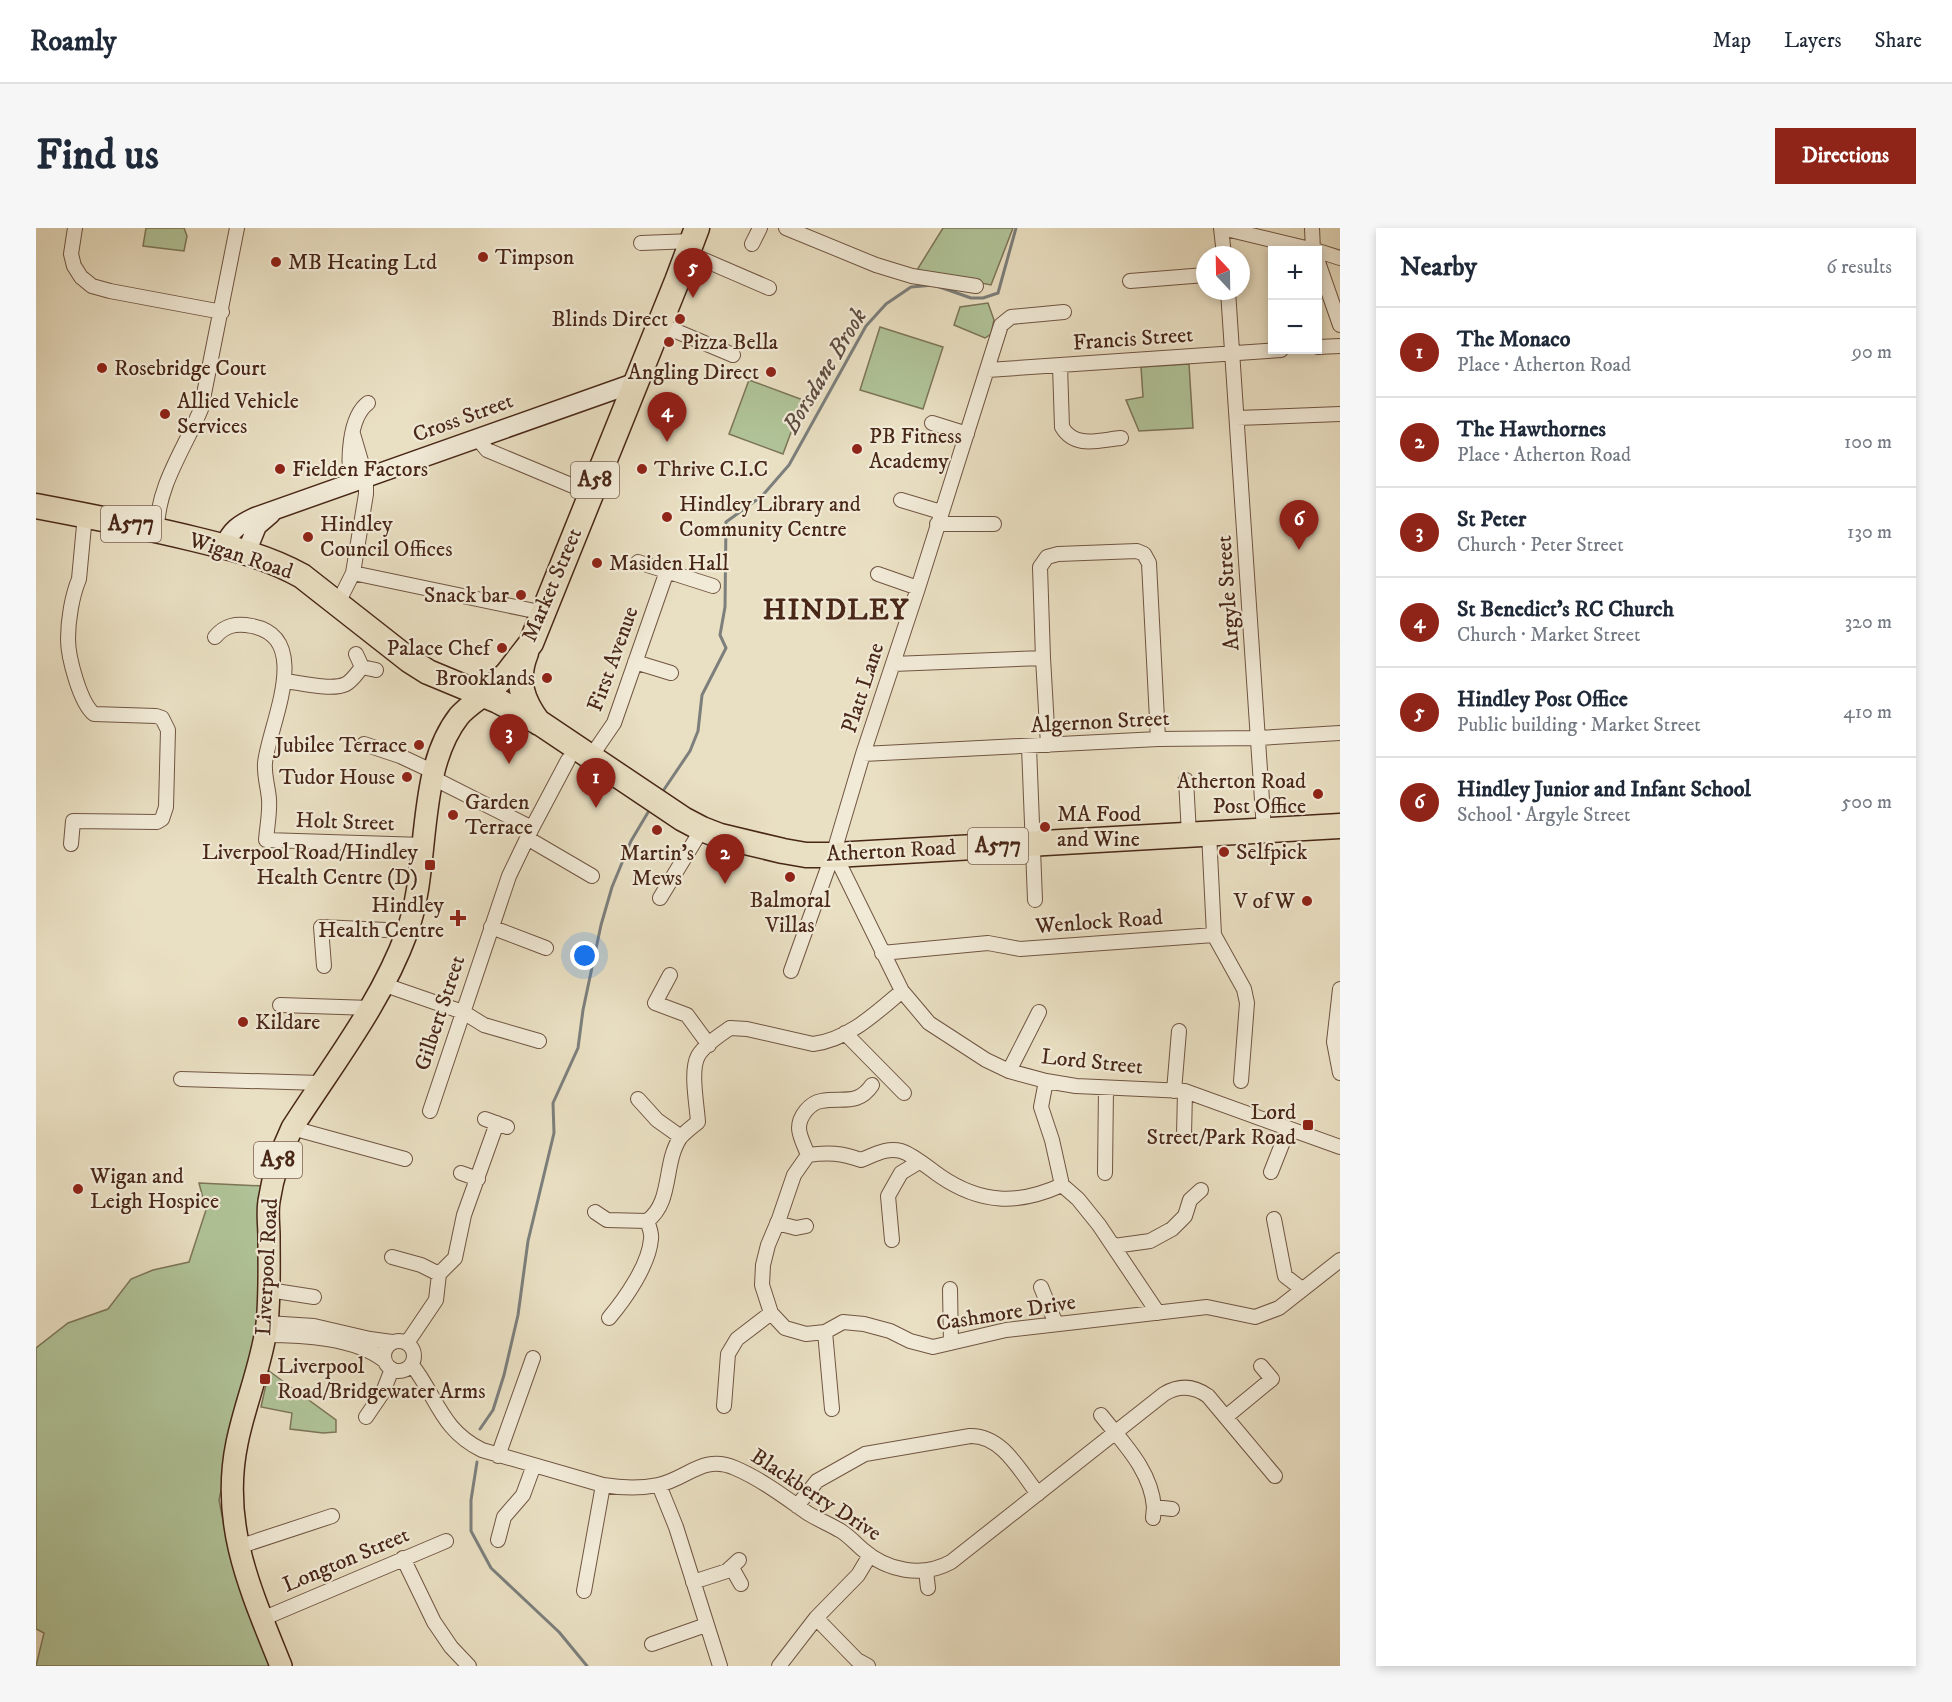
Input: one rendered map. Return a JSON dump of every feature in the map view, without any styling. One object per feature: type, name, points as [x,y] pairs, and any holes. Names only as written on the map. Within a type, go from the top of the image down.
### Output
[{"type":"highway","name":"Market Street","points":[[483,696],[507,674],[531,643],[692,241]]},
{"type":"highway","name":"Wigan Road","points":[[36,506],[157,530],[235,550],[288,568],[338,603],[409,660],[445,680],[483,696]]},
{"type":"highway","points":[[531,643],[522,663],[521,687],[525,703],[540,723]]},
{"type":"highway","name":"Atherton Road","points":[[483,696],[540,723],[579,759],[643,792],[702,829],[720,836],[806,855],[1340,826]]},
{"type":"main road","name":"Cross Street","points":[[235,550],[228,537],[238,525],[255,517],[634,384]]},
{"type":"main road","name":"Liverpool Road","points":[[280,1666],[238,1546],[231,1508],[234,1457],[266,1329],[269,1290],[269,1204],[273,1177],[292,1128],[385,985],[408,931],[415,906],[434,775],[445,741],[459,717],[483,696]]},
{"type":"street","points":[[75,228],[71,254],[74,266],[81,277],[92,286],[222,312]]},
{"type":"street","points":[[157,530],[159,504],[179,454],[201,409],[237,228]]},
{"type":"street","points":[[753,244],[760,228]]},
{"type":"street","points":[[786,228],[804,231],[876,265],[912,276],[976,286]]},
{"type":"street","points":[[1223,246],[1222,228],[1240,230],[1297,246]]},
{"type":"street","points":[[1312,228],[1314,246]]},
{"type":"street","points":[[640,243],[692,241],[769,288]]},
{"type":"street","points":[[1322,253],[1340,258]]},
{"type":"street","points":[[1130,281],[1196,276]]},
{"type":"street","points":[[1322,276],[1340,325]]},
{"type":"street","name":"Argyle Street","points":[[1229,300],[1264,830]]},
{"type":"street","name":"Platt Lane","points":[[791,971],[830,862],[835,855],[863,754],[1001,326],[1005,320],[1018,316],[1065,312]]},
{"type":"street","points":[[659,324],[733,355]]},
{"type":"street","points":[[1322,347],[1340,346]]},
{"type":"street","name":"Francis Street","points":[[988,370],[1268,351]]},
{"type":"street","points":[[1060,366],[1062,427],[1067,435],[1074,441],[1121,438]]},
{"type":"street","points":[[338,603],[354,573],[366,494],[349,456],[356,418],[362,407],[368,403]]},
{"type":"street","points":[[1237,418],[1340,414]]},
{"type":"street","points":[[932,423],[967,434]]},
{"type":"street","points":[[477,438],[486,450],[590,493]]},
{"type":"street","points":[[901,500],[939,518],[994,524]]},
{"type":"street","points":[[73,821],[157,822],[162,819],[166,807],[168,730],[162,718],[94,714],[86,706],[77,680],[68,638],[75,588],[79,579],[85,515]]},
{"type":"street","points":[[1048,745],[1040,567],[1047,557],[1058,554],[1137,551],[1144,554],[1149,563],[1158,739]]},
{"type":"street","points":[[638,562],[713,586]]},
{"type":"street","name":"First Avenue","points":[[529,833],[579,759],[614,723],[667,571]]},
{"type":"street","points":[[354,573],[544,613]]},
{"type":"street","points":[[878,574],[918,588]]},
{"type":"street","name":"Holt Street","points":[[215,637],[228,618],[260,628],[274,636],[282,651],[285,681],[266,756],[269,812],[259,840],[423,845]]},
{"type":"street","points":[[285,681],[341,686],[369,668],[356,654]]},
{"type":"street","points":[[893,664],[1043,658]]},
{"type":"street","points":[[635,662],[671,673]]},
{"type":"street","name":"Algernon Street","points":[[863,754],[1158,739],[1259,738],[1340,733]]},
{"type":"street","points":[[364,744],[400,756],[434,775],[529,833],[592,876]]},
{"type":"street","points":[[1029,747],[1035,900]]},
{"type":"street","points":[[1186,780],[1199,834],[1214,935],[1244,990],[1247,1003],[1240,1081]]},
{"type":"street","points":[[71,844],[74,806]]},
{"type":"street","points":[[660,898],[702,829]]},
{"type":"street","name":"Gilbert Street","points":[[430,1111],[509,876],[529,833]]},
{"type":"street","name":"Lord Street","points":[[835,855],[902,991],[929,1023],[979,1055],[1009,1071],[1046,1081],[1076,1086],[1180,1091],[1340,1147]]},
{"type":"street","points":[[324,966],[321,927],[408,931]]},
{"type":"street","points":[[491,927],[546,948]]},
{"type":"street","name":"Wenlock Road","points":[[882,953],[988,943],[1020,949],[1214,935]]},
{"type":"street","points":[[670,975],[655,1003],[687,1015],[709,1045]]},
{"type":"street","points":[[385,985],[463,1012],[484,1024],[539,1041]]},
{"type":"street","points":[[1340,989],[1334,1042],[1340,1073]]},
{"type":"street","points":[[595,1212],[607,1220],[647,1221],[657,1214],[663,1202],[666,1176],[672,1154],[681,1137],[698,1122],[695,1074],[698,1056],[730,1028],[747,1029],[813,1044],[824,1043],[868,1020],[902,991]]},
{"type":"street","points":[[280,1005],[371,1008]]},
{"type":"street","points":[[1009,1071],[1039,1012]]},
{"type":"street","points":[[1179,1031],[1180,1091],[1184,1135]]},
{"type":"street","points":[[845,1033],[904,1093]]},
{"type":"street","points":[[181,1079],[321,1083]]},
{"type":"street","points":[[1046,1081],[1041,1107],[1052,1140],[1062,1185],[1078,1199],[1114,1246],[1158,1312]]},
{"type":"street","points":[[808,1155],[799,1128],[804,1111],[820,1101],[844,1101],[866,1094],[872,1085]]},
{"type":"street","points":[[1105,1173],[1106,1088]]},
{"type":"street","points":[[638,1099],[657,1120],[681,1137]]},
{"type":"street","points":[[407,1342],[436,1300],[439,1274],[455,1258],[464,1215],[496,1123]]},
{"type":"street","points":[[292,1128],[405,1159]]},
{"type":"street","points":[[1271,1172],[1288,1129]]},
{"type":"street","points":[[724,1406],[728,1354],[737,1339],[771,1313],[762,1285],[763,1265],[794,1175],[808,1155],[825,1152],[845,1154],[861,1160],[884,1150],[902,1151],[951,1184],[987,1196],[1012,1200],[1042,1194],[1062,1185]]},
{"type":"street","points":[[892,1240],[888,1196],[901,1173],[919,1162]]},
{"type":"street","points":[[460,1173],[478,1179]]},
{"type":"street","points":[[1114,1246],[1150,1240],[1172,1229],[1185,1216],[1190,1200],[1201,1190]]},
{"type":"street","points":[[1274,1219],[1284,1276],[1302,1289]]},
{"type":"street","points":[[609,1318],[632,1286],[645,1259],[651,1238],[647,1221]]},
{"type":"street","points":[[777,1223],[796,1228],[806,1226]]},
{"type":"street","points":[[392,1257],[421,1265],[439,1274]]},
{"type":"street","name":"Cashmore Drive","points":[[771,1313],[785,1328],[806,1334],[825,1332],[843,1322],[864,1324],[933,1347],[1006,1330],[1207,1307],[1255,1317],[1279,1308],[1340,1260]]},
{"type":"street","points":[[1041,1287],[1056,1324]]},
{"type":"street","points":[[269,1290],[314,1297]]},
{"type":"street","points":[[950,1290],[951,1343]]},
{"type":"street","points":[[314,1326],[369,1339],[402,1341],[407,1342],[414,1355],[411,1365],[401,1371],[370,1351],[334,1341],[266,1329],[314,1326]]},
{"type":"street","points":[[825,1332],[832,1409]]},
{"type":"street","points":[[366,1417],[383,1392],[389,1365],[385,1352],[392,1342]]},
{"type":"street","points":[[498,1456],[533,1358]]},
{"type":"street","name":"Blackberry Drive","points":[[411,1365],[450,1428],[468,1444],[498,1456],[603,1485],[634,1488],[659,1485],[706,1464],[719,1463],[739,1469],[842,1531],[870,1555],[902,1569],[926,1571]]},
{"type":"street","points":[[1227,1416],[1276,1376],[1261,1366]]},
{"type":"street","points":[[928,1588],[926,1571],[951,1562],[1164,1394],[1178,1388],[1194,1388],[1203,1392],[1227,1416],[1276,1479]]},
{"type":"street","points":[[1101,1415],[1144,1471],[1151,1488],[1153,1513],[1172,1509]]},
{"type":"street","points":[[797,1506],[817,1481],[865,1454],[970,1436],[993,1435],[1038,1494]]},
{"type":"street","points":[[498,1540],[504,1517],[523,1495],[534,1465]]},
{"type":"street","points":[[584,1591],[603,1485]]},
{"type":"street","points":[[659,1485],[676,1527],[720,1666]]},
{"type":"street","points":[[238,1546],[332,1516]]},
{"type":"street","name":"Longton Street","points":[[262,1619],[446,1541]]},
{"type":"street","points":[[779,1666],[816,1618],[858,1575],[870,1555]]},
{"type":"street","points":[[403,1558],[434,1622],[451,1647],[469,1666]]},
{"type":"street","points":[[693,1582],[735,1564],[741,1584]]},
{"type":"street","points":[[816,1618],[850,1653],[868,1666]]},
{"type":"street","points":[[652,1644],[706,1625]]},
{"type":"green space","points":[[146,228],[184,228],[187,236],[184,251],[143,246]]},
{"type":"green space","points":[[943,228],[1013,228],[991,285],[917,270]]},
{"type":"green space","points":[[988,303],[994,320],[991,334],[985,338],[954,325],[960,307]]},
{"type":"green space","points":[[880,327],[943,347],[923,409],[860,390]]},
{"type":"green space","points":[[1189,364],[1193,428],[1139,431],[1126,400],[1143,397],[1141,367]]},
{"type":"green space","points":[[749,380],[803,400],[783,454],[729,434]]},
{"type":"green space","points":[[199,1183],[263,1186],[261,1312],[219,1500],[228,1546],[271,1666],[36,1666],[44,1633],[36,1629],[36,1348],[68,1323],[108,1309],[131,1279],[153,1270],[189,1262],[206,1210]]},
{"type":"green space","points":[[269,1371],[336,1420],[336,1432],[323,1433],[290,1429],[292,1413],[261,1407]]},
{"type":"waterway","name":"Borsdane Brook","points":[[661,794],[690,751],[698,731],[702,695],[726,648],[720,635],[725,607],[726,522],[762,496],[789,465],[866,326],[886,304],[911,287],[934,285],[971,298],[983,298],[998,293],[1016,228]]},
{"type":"waterway","points":[[480,1429],[493,1410],[504,1375],[518,1315],[528,1241],[554,1133],[553,1103],[578,1048],[583,1010],[601,925],[612,887],[631,841],[650,809]]},
{"type":"waterway","name":"Borsdane Brook","points":[[477,1462],[471,1500],[471,1531],[491,1568],[559,1632],[587,1666]]},
{"type":"place","name":"Timpson","points":[[483,257]]},
{"type":"place","name":"MB Heating Ltd","points":[[276,262]]},
{"type":"place","name":"Hindley Post Office","points":[[693,298]]},
{"type":"place","name":"Blinds Direct","points":[[680,319]]},
{"type":"place","name":"Pizza Bella","points":[[669,342]]},
{"type":"place","name":"Rosebridge Court","points":[[102,368]]},
{"type":"place","name":"Angling Direct","points":[[771,372]]},
{"type":"place","name":"Allied Vehicle Services","points":[[165,414]]},
{"type":"place","name":"St Benedict's RC Church","points":[[667,442]]},
{"type":"place","name":"PB Fitness Academy","points":[[857,449]]},
{"type":"place","name":"Fielden Factors","points":[[280,469]]},
{"type":"place","name":"Thrive C.I.C","points":[[642,469]]},
{"type":"place","name":"Hindley Library and Community Centre","points":[[667,517]]},
{"type":"place","name":"Hindley Council Offices","points":[[308,537]]},
{"type":"place","name":"Hindley Junior and Infant School","points":[[1299,550]]},
{"type":"place","name":"Masiden Hall","points":[[597,563]]},
{"type":"place","name":"Snack bar","points":[[521,595]]},
{"type":"place","name":"Palace Chef","points":[[502,648]]},
{"type":"place","name":"Brooklands","points":[[547,678]]},
{"type":"place","name":"Jubilee Terrace","points":[[419,745]]},
{"type":"place","name":"St Peter","points":[[509,764]]},
{"type":"place","name":"Tudor House","points":[[407,777]]},
{"type":"place","name":"Atherton Road Post Office","points":[[1318,794]]},
{"type":"place","name":"The Monaco","points":[[596,808]]},
{"type":"place","name":"Garden Terrace","points":[[453,815]]},
{"type":"place","name":"MA Food and Wine","points":[[1045,827]]},
{"type":"place","name":"Martin's Mews","points":[[657,830]]},
{"type":"place","name":"Selfpick","points":[[1224,852]]},
{"type":"place","name":"Liverpool Road/Hindley Health Centre (D)","points":[[430,865]]},
{"type":"place","name":"Balmoral Villas","points":[[790,877]]},
{"type":"place","name":"The Hawthornes","points":[[725,884]]},
{"type":"place","name":"V of W","points":[[1307,901]]},
{"type":"place","name":"Hindley Health Centre","points":[[458,918]]},
{"type":"place","name":"Kildare","points":[[243,1022]]},
{"type":"place","name":"Lord Street/Park Road","points":[[1308,1125]]},
{"type":"place","name":"Wigan and Leigh Hospice","points":[[78,1189]]},
{"type":"place","name":"Liverpool Road/Bridgewater Arms","points":[[265,1379]]},
{"type":"district","name":"HINDLEY","points":[[836,610]]}]
